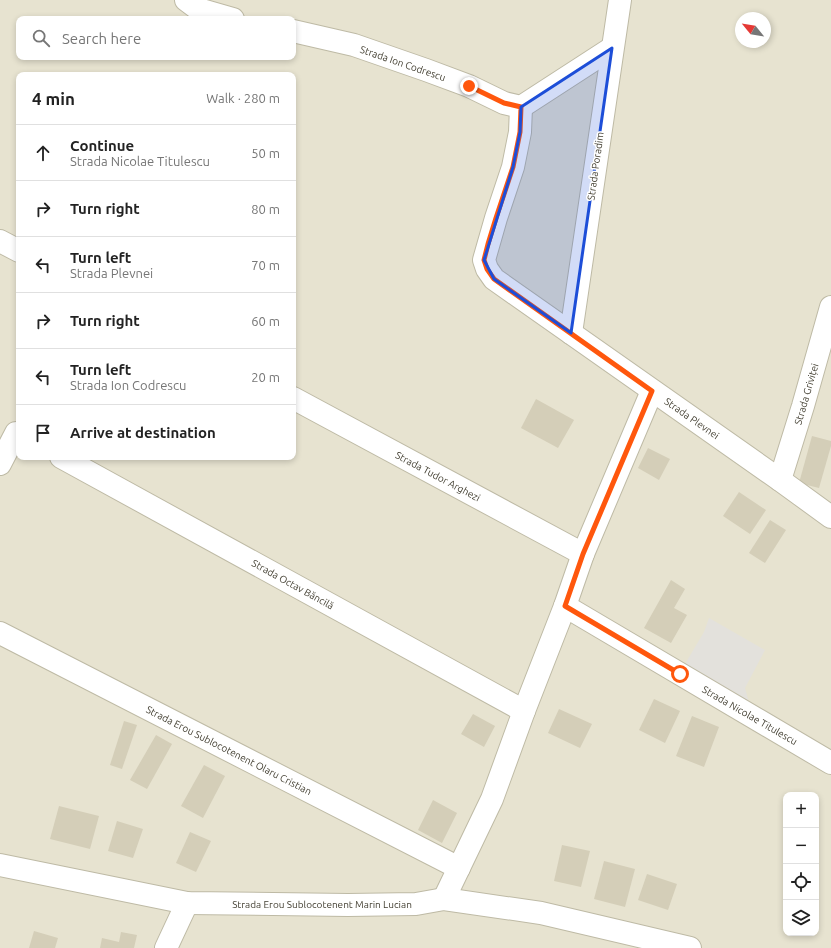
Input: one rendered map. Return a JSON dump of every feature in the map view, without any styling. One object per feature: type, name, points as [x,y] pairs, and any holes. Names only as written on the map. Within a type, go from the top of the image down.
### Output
[{"type":"street","points":[[186,0],[198,9],[222,16]]},
{"type":"street","name":"Strada Poradim","points":[[571,333],[620,0]]},
{"type":"street","name":"Strada Ion Codrescu","points":[[296,32],[354,45],[469,86],[504,103],[521,107]]},
{"type":"street","points":[[521,107],[612,48]]},
{"type":"street","name":"Strada Plevnei","points":[[521,107],[520,132],[513,167],[484,260],[487,269],[494,279],[831,517]]},
{"type":"street","points":[[0,241],[16,249]]},
{"type":"street","name":"Strada Griviței","points":[[780,480],[831,307]]},
{"type":"street","points":[[444,899],[492,798],[565,606],[583,554],[652,391]]},
{"type":"street","name":"Strada Tudor Arghezi","points":[[296,400],[583,554]]},
{"type":"street","points":[[0,464],[12,430]]},
{"type":"street","name":"Strada Octav Băncilă","points":[[66,460],[524,711]]},
{"type":"street","name":"Strada Nicolae Titulescu","points":[[565,606],[831,763]]},
{"type":"street","name":"Strada Erou Sublocotenent Olaru Cristian","points":[[0,633],[459,868]]},
{"type":"street","name":"Strada Erou Sublocotenent Marin Lucian","points":[[0,865],[187,903],[356,905],[416,904],[444,899],[541,914],[690,948]]},
{"type":"street","points":[[166,948],[187,903]]},
{"type":"highlighted area","points":[[612,48],[571,333],[494,279],[484,260],[513,167],[520,132],[521,107]]},
{"type":"shaded area","points":[[0,0],[831,0],[831,948],[0,948]]},
{"type":"shaded area","points":[[709,618],[765,650],[745,688],[753,717],[679,674],[704,632]]},
{"type":"building","points":[[536,399],[574,420],[558,448],[521,428]]},
{"type":"building","points":[[812,436],[831,441],[831,446],[819,488],[799,483]]},
{"type":"building","points":[[648,448],[670,459],[659,480],[638,468]]},
{"type":"building","points":[[739,492],[766,510],[750,534],[723,516]]},
{"type":"building","points":[[770,520],[786,530],[765,563],[749,553]]},
{"type":"building","points":[[671,580],[685,589],[674,608],[687,615],[671,643],[644,628]]},
{"type":"building","points":[[654,699],[680,711],[665,743],[639,730]]},
{"type":"building","points":[[559,709],[592,724],[580,748],[548,733]]},
{"type":"building","points":[[473,714],[495,726],[484,747],[461,734]]},
{"type":"building","points":[[692,716],[719,727],[704,767],[676,756]]},
{"type":"building","points":[[124,721],[137,725],[122,769],[110,765]]},
{"type":"building","points":[[156,735],[172,744],[147,789],[130,780]]},
{"type":"building","points":[[204,765],[225,776],[203,818],[181,806]]},
{"type":"building","points":[[433,800],[457,813],[442,843],[418,830]]},
{"type":"building","points":[[59,806],[99,816],[90,849],[50,839]]},
{"type":"building","points":[[117,821],[143,829],[133,858],[108,851]]},
{"type":"building","points":[[190,832],[211,841],[196,872],[176,863]]},
{"type":"building","points":[[562,845],[590,851],[581,887],[554,881]]},
{"type":"building","points":[[604,861],[635,869],[625,907],[594,899]]},
{"type":"building","points":[[647,874],[677,884],[668,910],[638,900]]},
{"type":"building","points":[[34,931],[58,938],[55,948],[29,948]]},
{"type":"building","points":[[121,932],[137,935],[134,948],[100,948],[102,938],[119,942]]},
{"type":"route","points":[[469,86],[504,103],[521,107],[520,132],[513,167],[484,260],[487,269],[494,279],[652,391],[583,554],[565,606],[680,674]]}]
